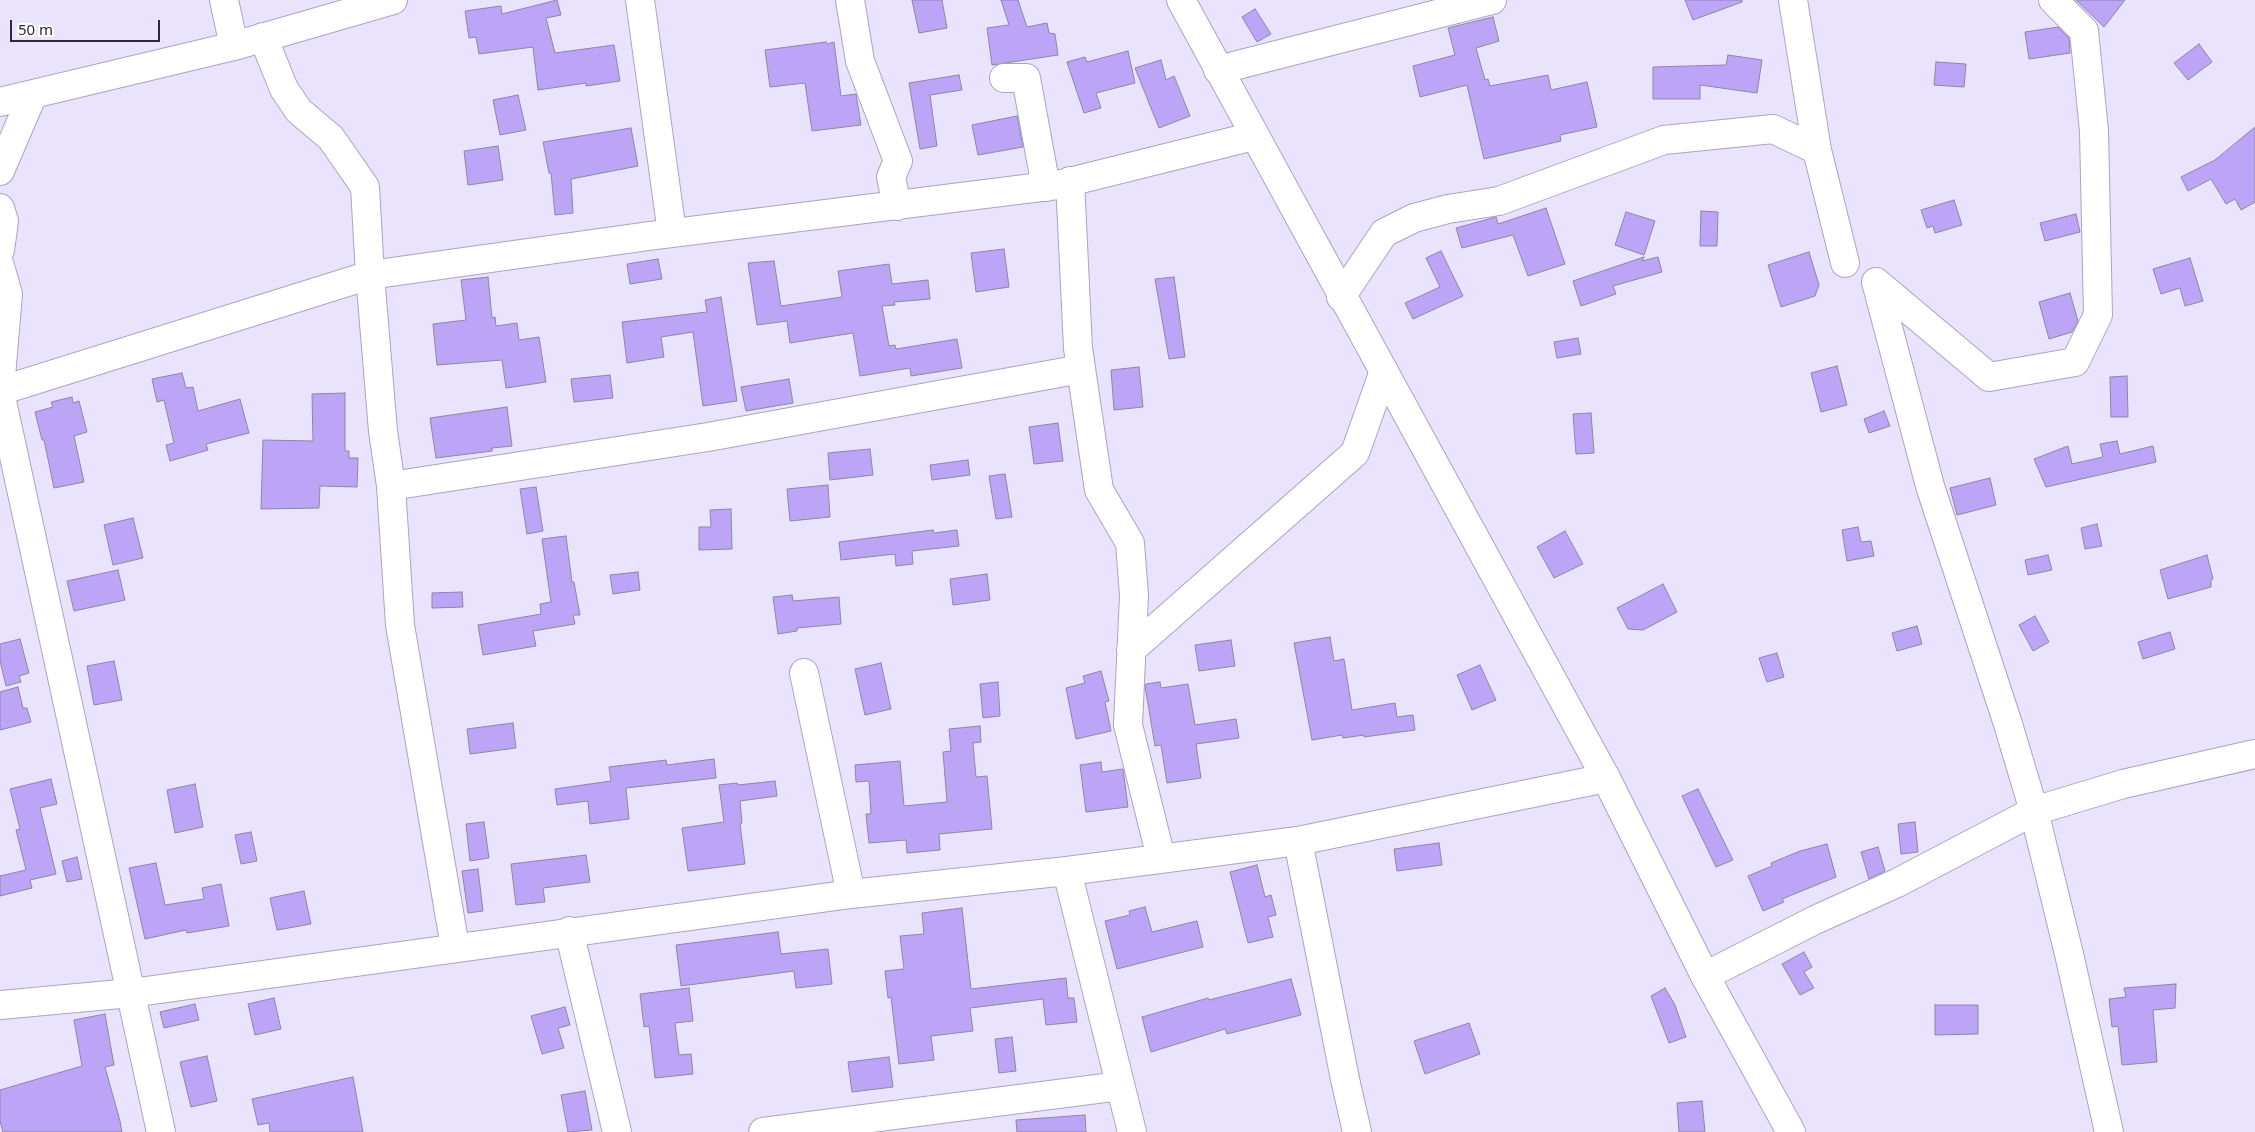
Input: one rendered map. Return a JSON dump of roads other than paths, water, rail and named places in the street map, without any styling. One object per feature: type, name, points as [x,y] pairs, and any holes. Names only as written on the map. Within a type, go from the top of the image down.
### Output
[{"type":"street","points":[[224,0],[234,46]]},
{"type":"street","points":[[0,102],[234,46],[393,0]]},
{"type":"street","points":[[640,0],[672,233]]},
{"type":"street","points":[[850,0],[860,61],[898,160],[891,178],[897,206]]},
{"type":"street","points":[[1181,0],[1606,778],[1705,976],[1791,1132]]},
{"type":"street","points":[[1218,70],[1492,0]]},
{"type":"street","points":[[1793,0],[1817,150],[1845,263]]},
{"type":"street","points":[[2053,0],[2084,31],[2094,131],[2098,315],[2075,362],[1989,377],[1876,282],[1930,486],[2008,724],[2034,811],[2069,954],[2109,1132]]},
{"type":"street","points":[[263,38],[284,89],[299,111],[331,138],[365,187],[383,431],[391,486],[400,625],[454,947]]},
{"type":"street","points":[[1004,78],[1026,78],[1058,184],[1081,369],[1099,490],[1130,542],[1134,596],[1128,725],[1161,858]]},
{"type":"street","points":[[0,171],[33,94]]},
{"type":"street","points":[[1342,297],[1384,233],[1414,218],[1448,209],[1499,201],[1664,140],[1773,129],[1817,150]]},
{"type":"street","points":[[0,390],[370,275],[672,233],[897,206],[1058,184],[1254,136]]},
{"type":"street","points":[[0,208],[4,221],[0,250]]},
{"type":"street","points":[[0,266],[8,294],[0,390],[161,1132]]},
{"type":"street","points":[[391,486],[708,437],[1081,369]]},
{"type":"street","points":[[1131,650],[1355,453],[1384,371]]},
{"type":"street","points":[[804,673],[851,894]]},
{"type":"street","points":[[1705,976],[1815,920],[1897,883],[2034,811],[2123,784],[2255,754]]},
{"type":"street","points":[[0,1005],[131,993],[569,931],[851,894],[1067,870],[1298,841],[1606,778]]},
{"type":"street","points":[[1298,841],[1345,1079],[1358,1132]]},
{"type":"street","points":[[1067,870],[1132,1132]]},
{"type":"street","points":[[569,931],[617,1132]]},
{"type":"street","points":[[763,1132],[1120,1086]]}]
